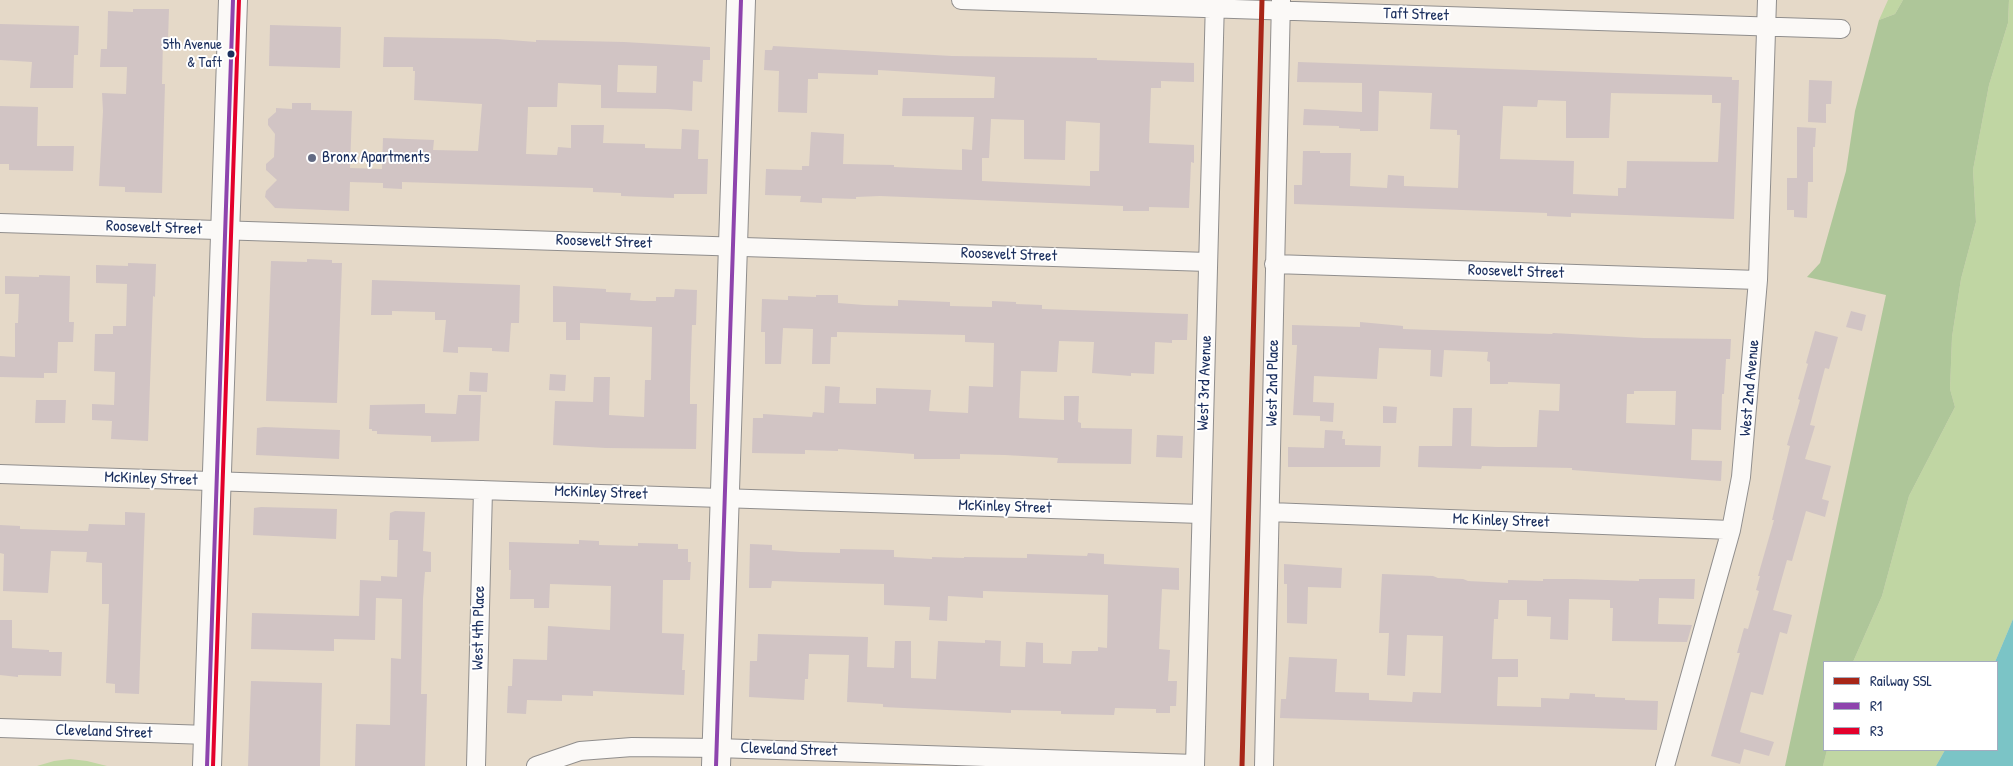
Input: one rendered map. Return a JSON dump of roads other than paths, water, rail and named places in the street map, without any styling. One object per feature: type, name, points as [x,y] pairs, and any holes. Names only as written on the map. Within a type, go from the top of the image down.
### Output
[{"type":"main road","points":[[207,766],[233,0]]},
{"type":"main road","points":[[717,757],[741,0]]},
{"type":"street","name":"Taft Street","points":[[961,0],[1281,5],[1841,29]]},
{"type":"street","name":"West 2nd Avenue","points":[[1665,766],[1731,530],[1743,458],[1758,280],[1767,0]]},
{"type":"street","name":"West 3rd Avenue","points":[[1194,765],[1215,4]]},
{"type":"street","name":"West 2nd Place","points":[[1264,766],[1281,5]]},
{"type":"street","name":"Roosevelt Street","points":[[0,223],[1208,262]]},
{"type":"street","name":"Roosevelt Street","points":[[1274,264],[1758,280]]},
{"type":"street","name":"McKinley Street","points":[[0,474],[1201,514]]},
{"type":"street","name":"West 4th Place","points":[[476,766],[483,490]]},
{"type":"street","name":"Mc Kinley Street","points":[[1270,512],[1731,530]]},
{"type":"street","name":"Cleveland Street","points":[[0,728],[208,735]]},
{"type":"street","name":"Cleveland Street","points":[[536,766],[580,751],[632,747],[717,757],[1194,765]]},
{"type":"water","points":[[2013,619],[2013,766],[1936,766],[1944,751],[1998,751],[1998,661],[1995,661]]},
{"type":"rail line","name":"SSL","points":[[1242,766],[1262,0]]},
{"type":"place","name":"5th Avenue & Taft","points":[[231,54]]},
{"type":"place","name":"Bronx Apartments","points":[[312,158]]}]
